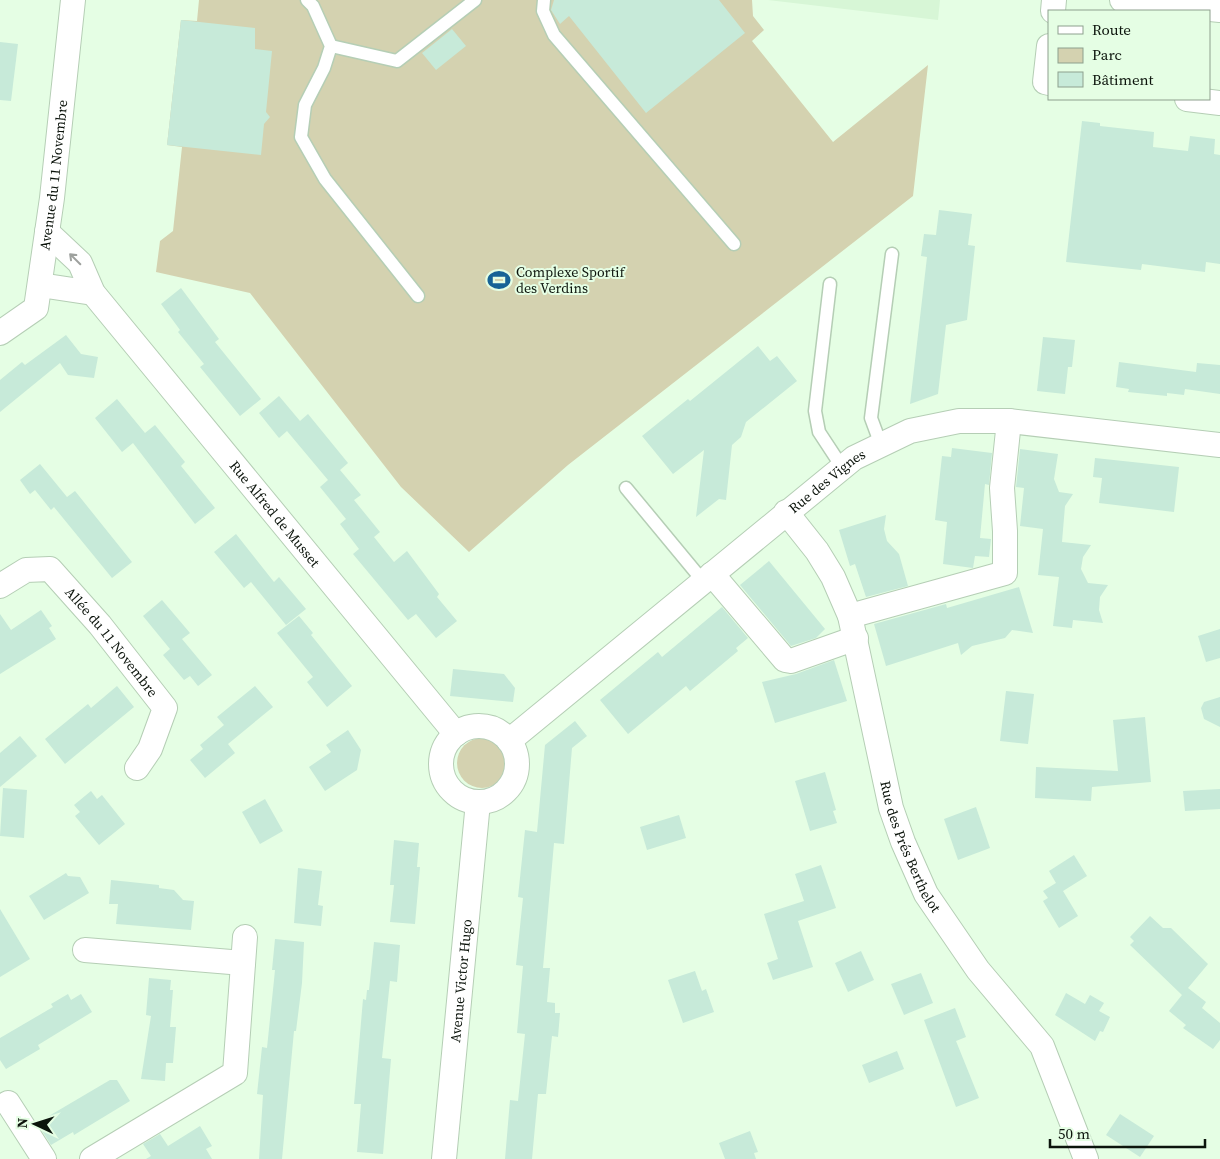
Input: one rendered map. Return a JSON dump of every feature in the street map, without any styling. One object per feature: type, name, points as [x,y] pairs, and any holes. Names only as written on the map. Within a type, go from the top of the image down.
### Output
[{"type":"street","name":"Avenue du 11 Novembre","points":[[0,333],[36,308],[47,232],[73,0]]},
{"type":"street","points":[[1122,0],[1220,10]]},
{"type":"street","points":[[1047,82],[1048,64]]},
{"type":"street","points":[[1195,100],[1220,103]]},
{"type":"street","name":"Rue Alfred de Musset","points":[[47,232],[80,263],[93,292],[456,734]]},
{"type":"street","points":[[40,285],[93,292]]},
{"type":"street","name":"Rue des Vignes","points":[[509,741],[854,458],[910,431],[959,421],[1009,421],[1220,445]]},
{"type":"street","points":[[707,578],[786,660],[791,661],[853,627],[1005,573],[1002,488],[1009,421]]},
{"type":"street","name":"Rue des Prés Berthelot","points":[[786,512],[817,551],[833,577],[853,627],[872,725],[891,808],[903,842],[929,900],[978,970],[1042,1046],[1086,1159]]},
{"type":"street","name":"Allée du 11 Novembre","points":[[0,586],[26,570],[50,569],[100,625],[164,708],[150,749],[137,768]]},
{"type":"street","points":[[478,726],[490,728],[501,733],[509,741],[517,761],[513,782],[507,791],[498,797],[478,802],[466,800],[455,793],[447,784],[442,772],[444,751],[456,734],[466,728],[478,726]]},
{"type":"street","name":"Avenue Victor Hugo","points":[[444,1159],[478,802]]},
{"type":"street","points":[[92,1159],[236,1072],[245,937]]},
{"type":"street","points":[[85,950],[243,963]]},
{"type":"street","points":[[8,1103],[44,1159]]},
{"type":"lane","points":[[307,0],[313,6],[331,46],[324,68],[305,105],[301,137],[325,179],[418,296]]},
{"type":"lane","points":[[331,46],[398,61],[475,0]]},
{"type":"lane","points":[[544,0],[543,11],[554,35],[734,244]]},
{"type":"lane","points":[[882,445],[871,418],[892,254]]},
{"type":"lane","points":[[830,284],[815,411],[816,424],[842,468]]},
{"type":"lane","points":[[626,488],[707,578]]},
{"type":"shaded area","points":[[768,0],[940,0],[938,20]]},
{"type":"green space","name":"Complexe Sportif des Verdins","points":[[199,0],[752,0],[753,16],[764,30],[752,41],[833,142],[928,65],[913,196],[568,465],[469,552],[401,487],[250,293],[156,272],[160,241],[173,231],[182,147],[167,145],[181,20],[197,21]]},
{"type":"green space","points":[[477,738],[487,738],[500,745],[507,758],[507,768],[500,781],[487,788],[477,788],[468,784],[461,777],[457,768],[457,758],[461,749],[468,742]]},
{"type":"building","points":[[554,0],[719,0],[745,33],[646,113],[569,16],[560,24],[551,10]]},
{"type":"building","points":[[181,20],[255,28],[255,49],[272,51],[266,112],[270,117],[264,124],[261,155],[167,145]]},
{"type":"building","points":[[452,29],[466,46],[436,70],[422,53]]},
{"type":"building","points":[[0,42],[18,44],[11,101],[0,100]]},
{"type":"building","points":[[1082,121],[1100,123],[1100,126],[1154,132],[1153,147],[1188,151],[1190,136],[1215,139],[1214,154],[1220,155],[1220,264],[1206,262],[1205,272],[1142,264],[1141,270],[1066,262]]},
{"type":"building","points":[[939,210],[972,214],[968,245],[975,246],[967,320],[946,325],[938,394],[910,404],[927,257],[921,256],[924,234],[936,235]]},
{"type":"building","points":[[181,288],[219,339],[215,342],[261,399],[240,416],[200,367],[204,364],[178,332],[180,330],[161,304]]},
{"type":"building","points":[[66,335],[81,354],[98,357],[94,378],[68,375],[60,363],[0,412],[0,380],[22,362],[25,365]]},
{"type":"building","points":[[1043,337],[1075,340],[1072,367],[1068,367],[1065,394],[1037,391]]},
{"type":"building","points":[[758,346],[770,361],[777,356],[797,381],[746,422],[741,437],[732,445],[726,500],[719,499],[696,517],[704,450],[673,474],[642,436],[688,399],[690,401]]},
{"type":"building","points":[[1119,362],[1196,372],[1197,363],[1220,365],[1220,394],[1185,389],[1184,395],[1167,393],[1167,396],[1128,392],[1129,389],[1116,387]]},
{"type":"building","points":[[279,396],[300,421],[308,414],[348,463],[340,470],[361,495],[354,500],[380,532],[374,537],[394,562],[407,551],[439,594],[437,597],[457,621],[436,638],[416,614],[408,620],[353,554],[359,549],[340,524],[346,519],[320,487],[328,480],[287,431],[279,438],[259,413]]},
{"type":"building","points":[[117,399],[145,433],[155,425],[185,462],[181,466],[215,508],[195,524],[133,443],[122,452],[95,418]]},
{"type":"building","points":[[952,448],[992,453],[989,485],[985,484],[980,538],[991,539],[989,557],[975,556],[973,568],[943,564],[947,522],[935,520],[942,456],[951,457]]},
{"type":"building","points":[[1020,449],[1058,454],[1054,479],[1059,492],[1073,494],[1065,506],[1062,542],[1091,545],[1083,557],[1081,569],[1088,583],[1108,585],[1100,597],[1099,610],[1103,623],[1073,620],[1072,628],[1053,626],[1059,577],[1038,575],[1043,529],[1020,526],[1024,488],[1016,487]]},
{"type":"building","points":[[1095,458],[1179,467],[1174,512],[1099,503],[1102,478],[1093,477]]},
{"type":"building","points":[[40,464],[67,497],[75,491],[132,562],[112,578],[54,507],[51,510],[35,490],[30,494],[20,480]]},
{"type":"building","points":[[886,515],[884,529],[887,541],[899,554],[908,586],[866,597],[855,564],[850,566],[839,530]]},
{"type":"building","points":[[236,534],[274,582],[279,577],[306,609],[286,625],[251,582],[244,588],[214,552]]},
{"type":"building","points":[[769,561],[825,629],[816,638],[791,646],[740,585]]},
{"type":"building","points":[[1019,587],[1033,633],[1012,630],[1005,638],[972,646],[961,655],[958,643],[886,666],[874,624],[946,604],[947,608]]},
{"type":"building","points":[[162,600],[190,633],[182,639],[212,675],[198,686],[190,676],[184,680],[163,655],[170,649],[143,616]]},
{"type":"building","points":[[722,607],[748,638],[736,648],[738,651],[690,691],[686,686],[628,734],[600,700],[658,652],[662,657]]},
{"type":"building","points":[[41,610],[52,626],[49,628],[56,639],[0,674],[0,614],[11,630]]},
{"type":"building","points":[[299,616],[313,633],[311,635],[352,686],[327,707],[307,682],[313,677],[277,633]]},
{"type":"building","points":[[1220,629],[1220,658],[1206,662],[1198,636]]},
{"type":"building","points":[[834,660],[847,701],[775,723],[762,682],[796,674]]},
{"type":"building","points":[[453,669],[504,674],[515,688],[513,702],[450,696]]},
{"type":"building","points":[[117,686],[134,707],[65,764],[45,739],[88,704],[91,708]]},
{"type":"building","points":[[255,686],[273,707],[228,744],[235,753],[205,778],[190,760],[203,749],[200,745],[224,725],[217,717]]},
{"type":"building","points":[[1006,691],[1034,694],[1028,744],[1000,741]]},
{"type":"building","points":[[1220,697],[1220,727],[1204,719],[1201,708],[1204,702]]},
{"type":"building","points":[[1145,717],[1151,782],[1092,787],[1091,801],[1035,798],[1036,767],[1118,771],[1113,720]]},
{"type":"building","points":[[575,721],[587,736],[572,748],[564,844],[554,843],[543,968],[550,968],[547,1002],[555,1003],[555,1013],[560,1013],[558,1037],[552,1036],[546,1094],[538,1094],[532,1159],[505,1159],[510,1100],[518,1101],[525,1034],[517,1033],[523,966],[516,965],[523,898],[518,897],[525,830],[537,832],[545,745]]},
{"type":"building","points":[[348,730],[361,750],[357,770],[325,791],[309,767],[331,752],[326,745]]},
{"type":"building","points":[[20,736],[37,756],[0,787],[0,753]]},
{"type":"building","points":[[825,772],[836,810],[833,811],[837,823],[810,831],[795,781]]},
{"type":"building","points":[[3,788],[27,790],[24,838],[0,836]]},
{"type":"building","points":[[1220,789],[1220,809],[1185,811],[1183,791]]},
{"type":"building","points":[[91,791],[97,799],[102,795],[125,824],[99,845],[75,816],[80,812],[74,805]]},
{"type":"building","points":[[265,799],[283,831],[260,844],[242,812]]},
{"type":"building","points":[[976,807],[990,848],[958,860],[944,819]]},
{"type":"building","points":[[679,815],[686,838],[647,850],[640,827]]},
{"type":"building","points":[[394,840],[419,843],[417,867],[420,867],[415,924],[390,922],[394,885],[390,885]]},
{"type":"building","points":[[1074,855],[1087,876],[1063,891],[1078,916],[1059,928],[1043,901],[1048,898],[1043,891],[1056,883],[1049,871]]},
{"type":"building","points":[[821,865],[836,908],[798,921],[813,967],[773,980],[767,963],[778,959],[764,914],[804,901],[795,874]]},
{"type":"building","points":[[298,868],[322,871],[318,905],[323,906],[321,926],[294,923]]},
{"type":"building","points":[[66,873],[68,876],[80,877],[89,893],[44,920],[29,896]]},
{"type":"building","points":[[111,880],[159,885],[159,888],[174,890],[183,900],[194,901],[191,930],[116,924],[118,904],[109,904]]},
{"type":"building","points":[[0,909],[30,959],[0,977]]},
{"type":"building","points":[[1150,916],[1163,928],[1171,928],[1208,964],[1188,988],[1206,1002],[1202,1008],[1220,1023],[1220,1040],[1213,1049],[1183,1028],[1186,1025],[1169,1011],[1182,995],[1130,945],[1134,941],[1130,937]]},
{"type":"building","points":[[275,939],[304,942],[302,983],[296,1031],[294,1031],[282,1159],[259,1159],[263,1095],[257,1094],[262,1047],[267,1048],[275,970],[272,970]]},
{"type":"building","points":[[374,942],[400,945],[397,982],[390,981],[382,1058],[391,1059],[383,1154],[357,1152],[361,1104],[354,1104],[363,999],[366,1000],[367,990],[369,990]]},
{"type":"building","points":[[861,951],[874,980],[848,992],[835,963]]},
{"type":"building","points":[[695,971],[702,991],[706,989],[714,1012],[683,1023],[668,980]]},
{"type":"building","points":[[921,973],[933,1003],[904,1015],[891,984]]},
{"type":"building","points":[[149,978],[171,980],[170,990],[173,990],[170,1027],[176,1027],[173,1063],[166,1063],[165,1081],[141,1079],[151,1016],[146,1015]]},
{"type":"building","points":[[1066,993],[1085,1004],[1090,995],[1104,1003],[1099,1011],[1110,1017],[1103,1032],[1100,1031],[1095,1041],[1055,1015]]},
{"type":"building","points":[[68,994],[71,1000],[81,994],[92,1012],[38,1045],[40,1049],[6,1069],[0,1060],[0,1038],[53,1007],[51,1004]]},
{"type":"building","points":[[955,1008],[966,1037],[956,1041],[979,1098],[956,1107],[924,1020]]},
{"type":"building","points":[[897,1051],[904,1069],[869,1083],[862,1065]]},
{"type":"building","points":[[110,1080],[117,1080],[130,1101],[74,1135],[73,1132],[51,1145],[37,1123]]},
{"type":"building","points":[[1120,1114],[1154,1136],[1140,1157],[1106,1135]]},
{"type":"building","points":[[200,1126],[212,1146],[206,1149],[212,1159],[146,1159],[151,1156],[143,1144],[160,1134],[168,1146]]},
{"type":"building","points":[[750,1131],[758,1152],[754,1153],[756,1159],[725,1159],[719,1143]]},
{"type":"place","name":"Complexe Sportif des Verdins","points":[[499,280]]}]
